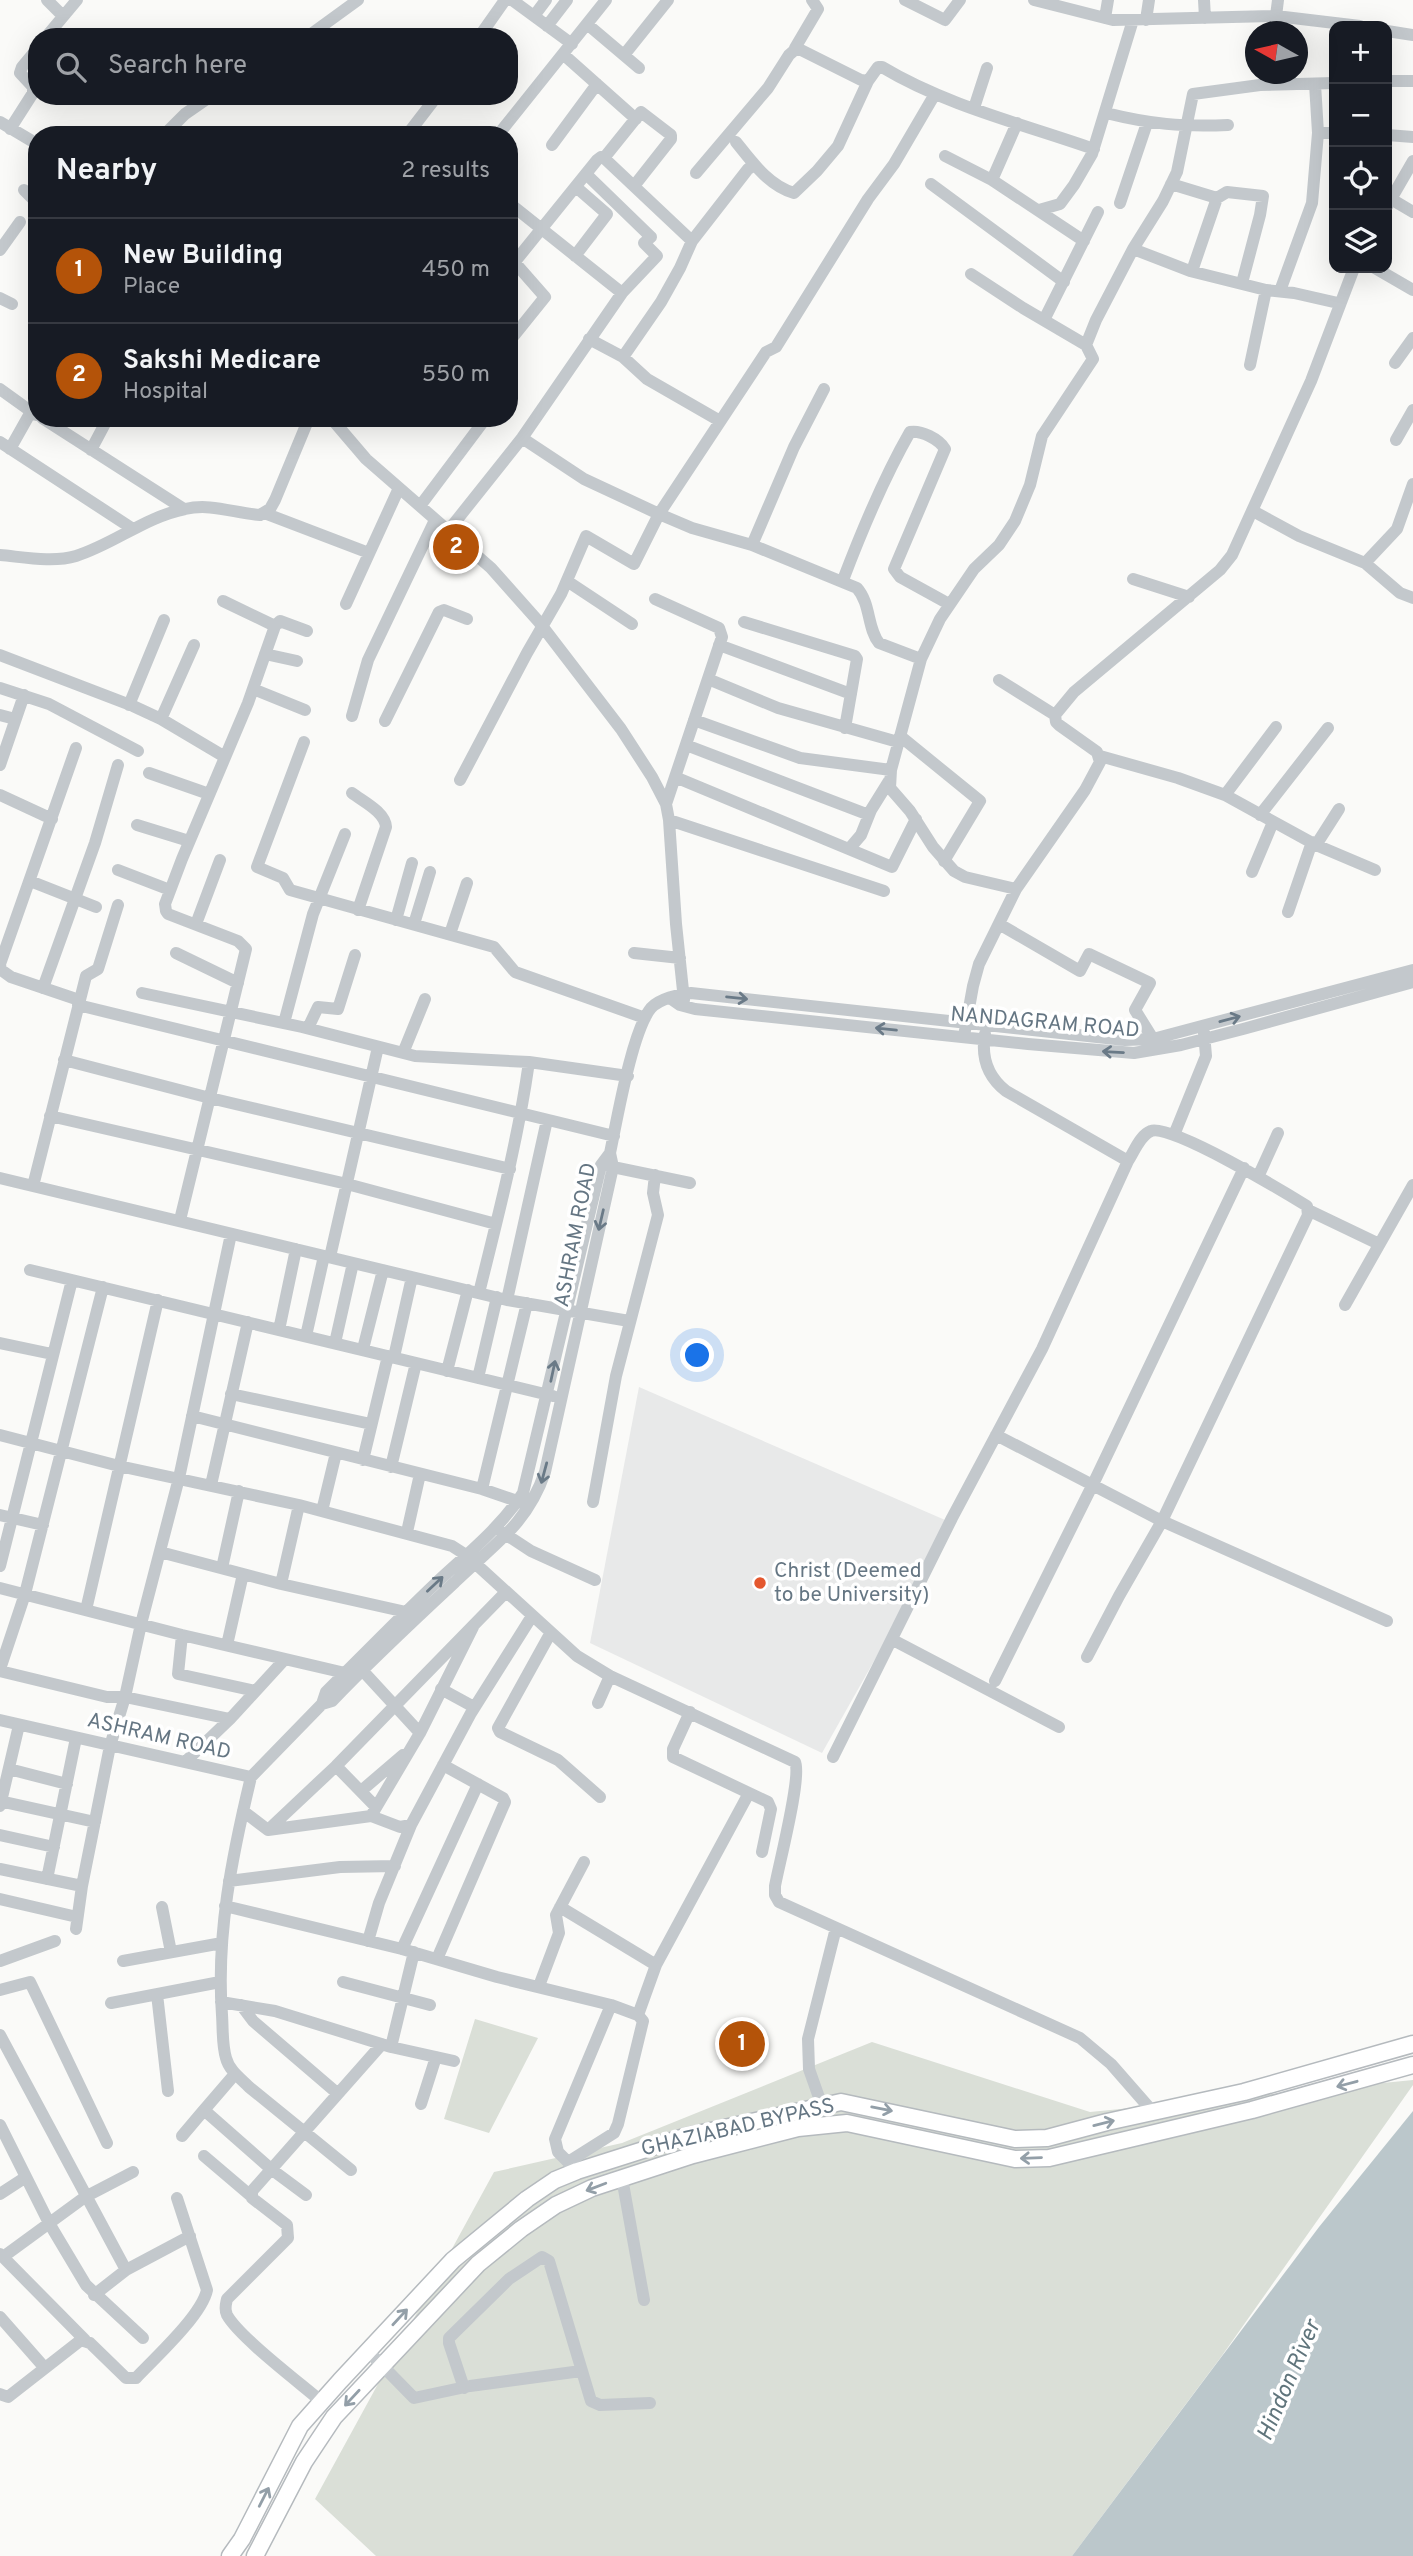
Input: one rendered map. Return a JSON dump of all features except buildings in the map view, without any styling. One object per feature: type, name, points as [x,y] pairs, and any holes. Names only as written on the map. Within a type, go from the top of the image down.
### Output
[{"type":"main road","name":"GHAZIABAD BYPASS","points":[[230,2556],[242,2539],[300,2426],[453,2260],[527,2199],[573,2166],[684,2137],[841,2102],[1014,2138],[1047,2138],[1244,2092],[1413,2044]]},
{"type":"main road","name":"GHAZIABAD BYPASS","points":[[255,2556],[303,2462],[334,2417],[478,2264],[556,2205],[592,2188],[692,2155],[798,2128],[847,2123],[1015,2159],[1049,2158],[1252,2110],[1413,2066]]},
{"type":"street","points":[[47,0],[63,16]]},
{"type":"street","points":[[54,28],[77,0]]},
{"type":"street","points":[[319,28],[358,0]]},
{"type":"street","points":[[534,16],[546,0]]},
{"type":"street","points":[[547,26],[567,0]]},
{"type":"street","points":[[505,126],[606,0]]},
{"type":"street","points":[[624,55],[668,0]]},
{"type":"street","points":[[696,173],[774,80],[818,9],[812,0]]},
{"type":"street","points":[[905,0],[945,20],[960,0]]},
{"type":"street","points":[[1034,0],[1068,4],[1105,18],[1140,20],[1276,16],[1329,22]]},
{"type":"street","points":[[1105,18],[1108,0]]},
{"type":"street","points":[[1039,210],[1060,204],[1094,149],[1149,0]]},
{"type":"street","points":[[1204,0],[1205,18]]},
{"type":"street","points":[[1276,16],[1278,0]]},
{"type":"street","points":[[488,28],[514,1],[547,26],[597,84],[636,119]]},
{"type":"street","points":[[587,24],[639,68]]},
{"type":"street","points":[[1392,32],[1413,35]]},
{"type":"street","points":[[794,48],[868,81]]},
{"type":"street","points":[[28,62],[20,73],[28,82]]},
{"type":"street","points":[[736,142],[755,165],[782,190],[794,193],[838,146],[868,81],[880,66],[935,94],[1094,149]]},
{"type":"street","points":[[974,108],[987,68]]},
{"type":"street","points":[[1392,81],[1413,81]]},
{"type":"street","points":[[1086,345],[1107,295],[1177,172],[1193,94],[1260,85],[1329,83]]},
{"type":"street","points":[[552,145],[597,84]]},
{"type":"street","points":[[1280,291],[1312,203],[1318,133],[1315,84]]},
{"type":"street","points":[[460,780],[567,581],[586,536],[634,564],[659,514],[766,352],[776,347],[868,199],[900,155],[935,94]]},
{"type":"street","points":[[28,99],[5,126],[28,139]]},
{"type":"street","points":[[173,126],[198,105]]},
{"type":"street","points":[[414,126],[430,105]]},
{"type":"street","points":[[518,256],[641,112],[671,135],[671,139],[634,186]]},
{"type":"street","points":[[1106,113],[1147,123],[1187,126],[1228,124]]},
{"type":"street","points":[[992,180],[1017,123]]},
{"type":"street","points":[[1120,203],[1147,123]]},
{"type":"street","points":[[1318,133],[1329,133]]},
{"type":"street","points":[[1392,135],[1413,137]]},
{"type":"street","points":[[945,156],[992,180],[1084,241]]},
{"type":"street","points":[[604,158],[692,241]]},
{"type":"street","points":[[623,357],[661,302],[692,241],[748,169],[755,165]]},
{"type":"street","points":[[1392,198],[1411,169]]},
{"type":"street","points":[[448,531],[522,438],[622,293],[657,256],[644,243],[651,237],[586,174]]},
{"type":"street","points":[[931,184],[1064,282]]},
{"type":"street","points":[[1171,184],[1217,198]]},
{"type":"street","points":[[576,187],[607,214],[576,256]]},
{"type":"street","points":[[24,190],[28,194]]},
{"type":"street","points":[[1192,271],[1217,198],[1227,191],[1263,196],[1242,283]]},
{"type":"street","points":[[599,207],[610,197]]},
{"type":"street","points":[[1392,204],[1413,212]]},
{"type":"street","points":[[518,210],[622,293]]},
{"type":"street","points":[[1044,320],[1098,212]]},
{"type":"street","points":[[0,250],[20,222]]},
{"type":"street","points":[[1133,249],[1192,271],[1266,290],[1338,303]]},
{"type":"street","points":[[518,270],[545,297],[518,331]]},
{"type":"street","points":[[1351,273],[1311,381],[1232,555],[1220,570],[1189,597],[1074,692],[1055,715],[1059,725],[1100,756],[1178,778],[1225,795],[1314,844],[1375,870]]},
{"type":"street","points":[[1384,273],[1413,290]]},
{"type":"street","points":[[849,849],[861,835],[890,775],[921,659],[949,604],[974,569],[999,545],[1015,521],[1030,485],[1042,436],[1093,359],[1086,345],[971,274]]},
{"type":"street","points":[[1250,365],[1266,290]]},
{"type":"street","points":[[1395,363],[1413,338]]},
{"type":"street","points":[[589,339],[623,357],[647,379],[720,421]]},
{"type":"street","points":[[0,389],[28,406]]},
{"type":"street","points":[[752,545],[794,447],[824,389]]},
{"type":"street","points":[[1396,440],[1413,411]]},
{"type":"street","points":[[28,421],[5,446],[133,529]]},
{"type":"street","points":[[59,427],[184,509]]},
{"type":"street","points":[[91,450],[103,427]]},
{"type":"street","points":[[0,555],[62,558],[76,556],[162,515],[203,506],[260,515],[275,500],[305,427]]},
{"type":"street","points":[[339,427],[366,459],[508,585],[621,729],[652,777],[666,804],[669,820],[684,1000]]},
{"type":"street","points":[[420,506],[479,427]]},
{"type":"street","points":[[843,580],[861,531],[888,475],[910,432],[916,431],[939,441],[945,449],[894,569],[900,577],[949,604]]},
{"type":"street","points":[[522,438],[584,479],[659,514],[692,528],[752,545],[843,580],[863,595],[875,638],[880,643],[921,659]]},
{"type":"street","points":[[1365,563],[1397,529],[1413,484]]},
{"type":"street","points":[[346,604],[399,488]]},
{"type":"street","points":[[1252,511],[1299,536],[1365,563],[1400,593],[1413,598]]},
{"type":"street","points":[[264,513],[369,553]]},
{"type":"street","points":[[352,716],[369,660],[435,520]]},
{"type":"street","points":[[1133,579],[1189,597]]},
{"type":"street","points":[[567,581],[632,624]]},
{"type":"street","points":[[655,599],[719,628],[722,637],[666,804]]},
{"type":"street","points":[[223,601],[275,626]]},
{"type":"street","points":[[385,721],[439,612],[444,610],[467,619]]},
{"type":"street","points":[[129,705],[164,620]]},
{"type":"street","points":[[180,1220],[245,957],[244,945],[166,911],[165,904],[253,689],[275,626],[280,621],[307,631]]},
{"type":"street","points":[[744,622],[855,656],[857,659],[845,728]]},
{"type":"street","points":[[161,719],[194,645]]},
{"type":"street","points":[[719,645],[851,694]]},
{"type":"street","points":[[265,654],[297,661]]},
{"type":"street","points":[[0,655],[161,719],[225,757]]},
{"type":"street","points":[[708,679],[778,708],[845,728],[899,739],[980,801],[944,861]]},
{"type":"street","points":[[999,680],[1055,715]]},
{"type":"street","points":[[0,688],[49,704],[138,751]]},
{"type":"street","points":[[253,689],[305,710]]},
{"type":"street","points":[[0,765],[23,695]]},
{"type":"street","points":[[0,715],[15,719]]},
{"type":"street","points":[[694,720],[800,758],[890,775]]},
{"type":"street","points":[[1225,795],[1276,727]]},
{"type":"street","points":[[1260,815],[1328,728]]},
{"type":"street","points":[[76,748],[0,965],[1,970],[10,977],[79,1002],[223,1040],[614,1136],[641,1024],[645,1018],[514,972],[494,947],[319,900],[290,890],[283,878],[257,867],[265,827],[283,778],[304,742]]},
{"type":"street","points":[[686,745],[869,815]]},
{"type":"street","points":[[965,1030],[979,964],[1016,890],[1085,790],[1098,768],[1100,756]]},
{"type":"street","points":[[43,988],[95,843],[118,765]]},
{"type":"street","points":[[149,773],[209,794]]},
{"type":"street","points":[[890,775],[894,795],[916,819],[944,861],[965,877],[1016,890]]},
{"type":"street","points":[[675,777],[892,867],[916,819]]},
{"type":"street","points":[[352,793],[386,820],[358,910]]},
{"type":"street","points":[[0,794],[52,819]]},
{"type":"street","points":[[1288,912],[1314,844],[1339,808]]},
{"type":"street","points":[[669,820],[884,891]]},
{"type":"street","points":[[1252,872],[1273,822]]},
{"type":"street","points":[[137,825],[189,841]]},
{"type":"street","points":[[284,1023],[303,947],[345,834]]},
{"type":"street","points":[[196,924],[220,860]]},
{"type":"street","points":[[396,920],[412,863]]},
{"type":"street","points":[[118,870],[170,890]]},
{"type":"street","points":[[414,924],[430,872]]},
{"type":"street","points":[[30,881],[96,907]]},
{"type":"street","points":[[450,934],[467,883]]},
{"type":"street","points":[[33,1186],[86,976],[98,969],[118,905]]},
{"type":"street","points":[[999,924],[1080,971],[1089,954],[1150,983],[1135,1010],[1153,1039]]},
{"type":"street","points":[[176,953],[238,982]]},
{"type":"street","points":[[634,953],[680,958]]},
{"type":"street","points":[[308,1028],[318,1007],[338,1009],[355,955]]},
{"type":"street","name":"NANDAGRAM ROAD","points":[[1333,998],[1413,970]]},
{"type":"street","name":"NANDAGRAM ROAD","points":[[684,1000],[828,1008],[965,1030],[984,1039],[1134,1053],[1333,998],[1413,982]]},
{"type":"street","points":[[142,993],[308,1028],[429,1058],[529,1062],[628,1076]]},
{"type":"street","name":"NANDAGRAM ROAD","points":[[645,1018],[653,1006],[670,998],[827,1023],[965,1030],[986,1026],[1125,1040],[1204,1032]]},
{"type":"street","points":[[403,1053],[425,999]]},
{"type":"street","points":[[827,1023],[828,1008]]},
{"type":"street","points":[[986,1026],[984,1060],[995,1082],[1006,1091],[1128,1161]]},
{"type":"street","points":[[1174,1135],[1206,1056],[1204,1032]]},
{"type":"street","points":[[306,1336],[347,1184],[378,1047]]},
{"type":"street","points":[[64,1060],[209,1098],[510,1169]]},
{"type":"street","points":[[447,1371],[496,1224],[510,1169],[529,1062]]},
{"type":"street","points":[[50,1116],[347,1184],[496,1224]]},
{"type":"street","points":[[478,1378],[502,1298],[547,1120]]},
{"type":"street","points":[[833,1757],[953,1518],[1042,1349],[1128,1161],[1143,1137],[1151,1131],[1159,1130],[1174,1135],[1244,1168],[1303,1204],[1308,1210],[1379,1244]]},
{"type":"street","points":[[1258,1177],[1278,1133]]},
{"type":"street","name":"ASHRAM ROAD","points":[[501,1531],[527,1482],[580,1311],[614,1136]]},
{"type":"street","points":[[607,1166],[690,1183]]},
{"type":"street","name":"ASHRAM ROAD","points":[[0,1720],[251,1777],[322,1704],[332,1702],[348,1677],[410,1616],[531,1506],[545,1472],[566,1309],[607,1166]]},
{"type":"street","points":[[995,1681],[1093,1485],[1244,1168]]},
{"type":"street","points":[[593,1502],[616,1376],[657,1215],[653,1193],[655,1175]]},
{"type":"street","points":[[0,1178],[473,1292],[629,1321]]},
{"type":"street","points":[[1345,1305],[1413,1185]]},
{"type":"street","points":[[1087,1657],[1162,1521],[1308,1210]]},
{"type":"street","points":[[0,1899],[76,1923],[110,1746],[125,1697],[178,1478],[231,1234]]},
{"type":"street","points":[[279,1330],[296,1249]]},
{"type":"street","points":[[335,1343],[353,1263]]},
{"type":"street","points":[[30,1270],[554,1396]]},
{"type":"street","points":[[363,1349],[383,1270]]},
{"type":"street","points":[[363,1460],[412,1277]]},
{"type":"street","points":[[0,1566],[6,1516],[29,1442],[72,1280]]},
{"type":"street","points":[[103,1287],[25,1594],[0,1670],[107,1697],[125,1697],[230,1719]]},
{"type":"street","points":[[86,1610],[158,1300]]},
{"type":"street","points":[[482,1489],[527,1303]]},
{"type":"street","points":[[211,1485],[248,1322]]},
{"type":"street","points":[[0,1343],[52,1354]]},
{"type":"street","points":[[391,1467],[416,1363]]},
{"type":"street","points":[[231,1394],[371,1424]]},
{"type":"street","points":[[192,1416],[482,1489],[531,1506]]},
{"type":"street","points":[[0,1435],[322,1510],[447,1544],[470,1559],[577,1656],[610,1676],[797,1764],[796,1785],[775,1886],[775,1895],[779,1902],[1080,2038],[1111,2064],[1153,2112]]},
{"type":"street","points":[[996,1435],[1162,1521],[1387,1621]]},
{"type":"street","points":[[322,1510],[336,1453]]},
{"type":"street","points":[[407,1532],[420,1474]]},
{"type":"street","points":[[222,1568],[239,1491]]},
{"type":"street","points":[[281,1584],[299,1505]]},
{"type":"street","points":[[6,1516],[43,1525]]},
{"type":"street","points":[[501,1531],[531,1551],[595,1580]]},
{"type":"street","points":[[160,1552],[410,1616]]},
{"type":"street","points":[[227,1646],[243,1574]]},
{"type":"street","points":[[0,1588],[348,1677]]},
{"type":"street","points":[[268,1830],[336,1766],[505,1593]]},
{"type":"street","name":"ASHRAM ROAD","points":[[348,1677],[362,1671],[410,1616]]},
{"type":"street","points":[[368,1941],[379,1903],[411,1825],[474,1707],[532,1616]]},
{"type":"street","points":[[243,1811],[268,1830],[374,1811],[411,1749],[473,1627]]},
{"type":"street","points":[[550,1634],[498,1728],[500,1732],[558,1760],[600,1797]]},
{"type":"street","points":[[182,1635],[178,1674],[255,1691]]},
{"type":"street","points":[[893,1640],[1059,1727]]},
{"type":"street","points":[[185,1762],[230,1719],[285,1659]]},
{"type":"street","points":[[362,1671],[420,1732]]},
{"type":"street","points":[[598,1703],[610,1676]]},
{"type":"street","points":[[441,1689],[474,1707]]},
{"type":"street","points":[[690,1712],[673,1749],[673,1757],[771,1805],[762,1852]]},
{"type":"street","points":[[19,1724],[0,1803],[95,1822]]},
{"type":"street","points":[[47,1879],[76,1738]]},
{"type":"street","points":[[361,1791],[411,1749]]},
{"type":"street","points":[[437,1959],[505,1804],[503,1798],[443,1765]]},
{"type":"street","points":[[336,1766],[361,1791],[374,1811],[400,1827],[411,1825]]},
{"type":"street","points":[[9,1769],[67,1784]]},
{"type":"street","points":[[251,1777],[225,1906],[220,1982],[225,2057],[236,2074],[351,2170]]},
{"type":"street","points":[[251,2196],[252,2191],[337,2094],[387,2045],[403,1998],[408,1951],[478,1784]]},
{"type":"street","points":[[638,2015],[656,1965],[749,1793]]},
{"type":"street","points":[[0,1835],[54,1846]]},
{"type":"street","points":[[539,1986],[559,1933],[556,1917],[584,1862]]},
{"type":"street","points":[[229,1881],[340,1867],[395,1866]]},
{"type":"street","points":[[0,1868],[82,1886]]},
{"type":"street","points":[[225,1906],[408,1951],[497,1977],[611,2005],[638,2015],[643,2021],[614,2133],[573,2166],[558,2152],[555,2138],[611,2005]]},
{"type":"street","points":[[162,1907],[171,1952]]},
{"type":"street","points":[[560,1907],[656,1965]]},
{"type":"street","points":[[822,2106],[809,2069],[808,2039],[836,1928]]},
{"type":"street","points":[[0,1961],[55,1941]]},
{"type":"street","points":[[123,1961],[222,1943]]},
{"type":"street","points":[[0,1990],[30,1982],[107,2143]]},
{"type":"street","points":[[111,2003],[220,1982]]},
{"type":"street","points":[[343,1982],[430,2005]]},
{"type":"street","points":[[157,1994],[168,2091]]},
{"type":"street","points":[[221,2002],[275,2011],[387,2045],[454,2061]]},
{"type":"street","points":[[241,2006],[253,2021],[337,2094]]},
{"type":"street","points":[[0,2035],[126,2270]]},
{"type":"street","points":[[421,2104],[436,2057]]},
{"type":"street","points":[[182,2136],[236,2074]]},
{"type":"street","points":[[204,2110],[271,2169],[306,2195]]},
{"type":"street","points":[[0,2125],[4,2143],[94,2295],[143,2338]]},
{"type":"street","points":[[204,2156],[287,2225],[289,2233],[288,2238],[228,2299],[225,2310],[227,2316],[322,2402]]},
{"type":"street","points":[[133,2172],[85,2197],[1,2255],[126,2378],[136,2378],[181,2329],[208,2290],[177,2198]]},
{"type":"street","points":[[0,2194],[26,2178]]},
{"type":"street","points":[[622,2178],[644,2300]]},
{"type":"street","points":[[94,2295],[126,2270],[190,2236]]},
{"type":"street","points":[[464,2388],[449,2338],[509,2279],[542,2257],[549,2261],[591,2401],[595,2404],[650,2403]]},
{"type":"street","points":[[208,2290],[228,2299]]},
{"type":"street","points":[[0,2317],[44,2367]]},
{"type":"street","points":[[0,2394],[8,2398],[74,2343],[85,2340]]},
{"type":"street","points":[[368,2351],[414,2398],[581,2371]]},
{"type":"shaded area","name":"Christ (Deemed to be University)","points":[[639,1387],[952,1523],[822,1753],[590,1643]]},
{"type":"shaded area","points":[[475,2019],[538,2038],[489,2133],[444,2119]]},
{"type":"shaded area","points":[[872,2042],[1090,2112],[1413,2080],[1413,2085],[1221,2357],[1072,2556],[376,2556],[315,2499],[494,2172],[622,2143]]},
{"type":"water","name":"Hindon River","points":[[1413,2111],[1413,2556],[1072,2556],[1319,2227]]},
{"type":"place","name":"Sakshi Medicare","points":[[456,547]]},
{"type":"place","name":"Christ (Deemed to be University)","points":[[760,1583]]},
{"type":"place","name":"New Building","points":[[742,2044]]}]
